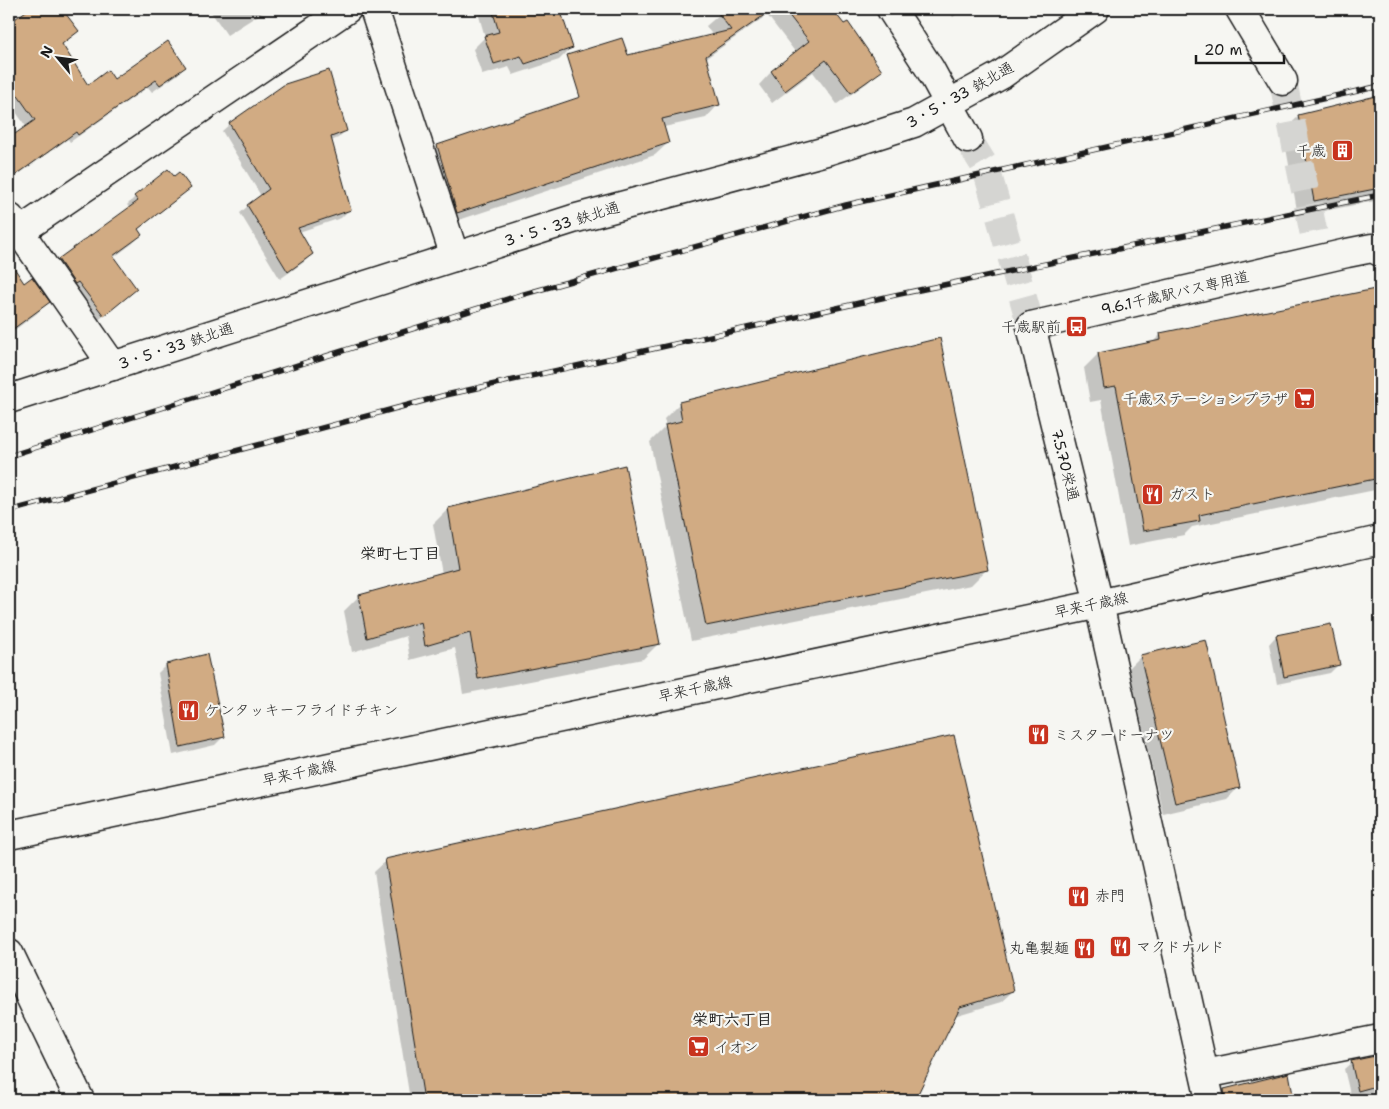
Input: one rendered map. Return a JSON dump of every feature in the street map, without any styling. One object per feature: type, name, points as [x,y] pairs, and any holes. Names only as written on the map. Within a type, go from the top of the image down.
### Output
[{"type":"street","points":[[113,366],[14,224],[347,9]]},
{"type":"street","points":[[374,9],[455,257]]},
{"type":"street","points":[[891,9],[930,69],[968,139]]},
{"type":"street","name":"3・5・33 鉄北通","points":[[9,399],[573,219],[840,147],[914,123],[1002,75],[1095,9]]},
{"type":"street","points":[[1240,9],[1283,81]]},
{"type":"street","name":"9.6.1千歳駅バス専用道","points":[[1031,326],[1372,248],[1380,252]]},
{"type":"street","name":"7.5.70栄通","points":[[1031,326],[1099,604],[1210,1100]]},
{"type":"street","name":"早来千歳線","points":[[9,834],[1099,604],[1380,540]]},
{"type":"street","points":[[9,953],[80,1100]]},
{"type":"street","points":[[1204,1074],[1380,1038]]},
{"type":"building","points":[[29,9],[62,9],[79,31],[62,44],[88,85],[108,70],[114,79],[168,41],[186,67],[160,85],[156,80],[78,135],[76,132],[9,180],[9,138],[35,120],[9,83],[9,23]]},
{"type":"building","points":[[492,9],[560,9],[573,48],[525,64],[521,56],[494,64],[484,36],[499,32]]},
{"type":"building","points":[[715,9],[773,9],[706,56],[720,105],[662,119],[669,143],[457,213],[437,145],[580,97],[567,55],[622,38],[628,55],[731,30]]},
{"type":"building","points":[[784,9],[832,9],[844,24],[848,22],[882,71],[851,93],[826,60],[785,91],[771,71],[809,41]]},
{"type":"building","points":[[329,70],[347,131],[331,137],[351,210],[298,228],[313,254],[288,272],[247,205],[269,189],[229,123],[285,84]]},
{"type":"building","name":"千歳","points":[[1380,95],[1380,188],[1314,201],[1298,115]]},
{"type":"building","points":[[168,169],[174,176],[179,172],[191,188],[138,229],[142,235],[113,256],[137,289],[104,316],[78,282],[75,284],[58,259],[138,201],[134,196]]},
{"type":"building","points":[[9,260],[24,283],[32,277],[50,302],[9,332]]},
{"type":"building","points":[[1380,288],[1380,478],[1199,515],[1200,521],[1143,531],[1116,386],[1104,388],[1098,353],[1161,340],[1160,333]]},
{"type":"building","points":[[940,338],[988,570],[706,626],[665,425],[682,421],[679,402]]},
{"type":"building","points":[[625,465],[660,644],[478,679],[470,633],[425,646],[421,622],[367,638],[359,595],[458,568],[448,508]]},
{"type":"building","points":[[1331,624],[1340,665],[1284,677],[1276,635]]},
{"type":"building","points":[[1206,640],[1240,788],[1175,803],[1140,655]]},
{"type":"building","points":[[207,654],[225,737],[180,747],[166,664]]},
{"type":"building","points":[[954,735],[1014,991],[960,1007],[915,1100],[424,1100],[385,859]]},
{"type":"building","points":[[1380,1055],[1380,1085],[1358,1091],[1351,1061]]},
{"type":"building","points":[[1289,1073],[1294,1100],[1225,1100],[1224,1089]]},
{"type":"tunnel","points":[[1283,81],[1319,260]]},
{"type":"tunnel","points":[[968,139],[986,168],[1031,326]]},
{"type":"railway","points":[[9,456],[517,296],[846,205],[1380,86]]},
{"type":"railway","points":[[9,511],[446,395],[895,295],[1380,195]]},
{"type":"place","name":"千歳","points":[[1342,151]]},
{"type":"place","name":"千歳駅前","points":[[1077,327]]},
{"type":"place","name":"千歳ステーションプラザ","points":[[1304,399]]},
{"type":"place","name":"ガスト","points":[[1153,494]]},
{"type":"place","name":"ケンタッキーフライドチキン","points":[[189,710]]},
{"type":"place","name":"ミスタードーナツ","points":[[1038,735]]},
{"type":"place","name":"赤門","points":[[1079,896]]},
{"type":"place","name":"マクドナルド","points":[[1120,947]]},
{"type":"place","name":"丸亀製麺","points":[[1085,948]]},
{"type":"place","name":"イオン","points":[[698,1047]]},
{"type":"district","name":"栄町七丁目","points":[[400,553]]},
{"type":"district","name":"栄町六丁目","points":[[732,1019]]}]
